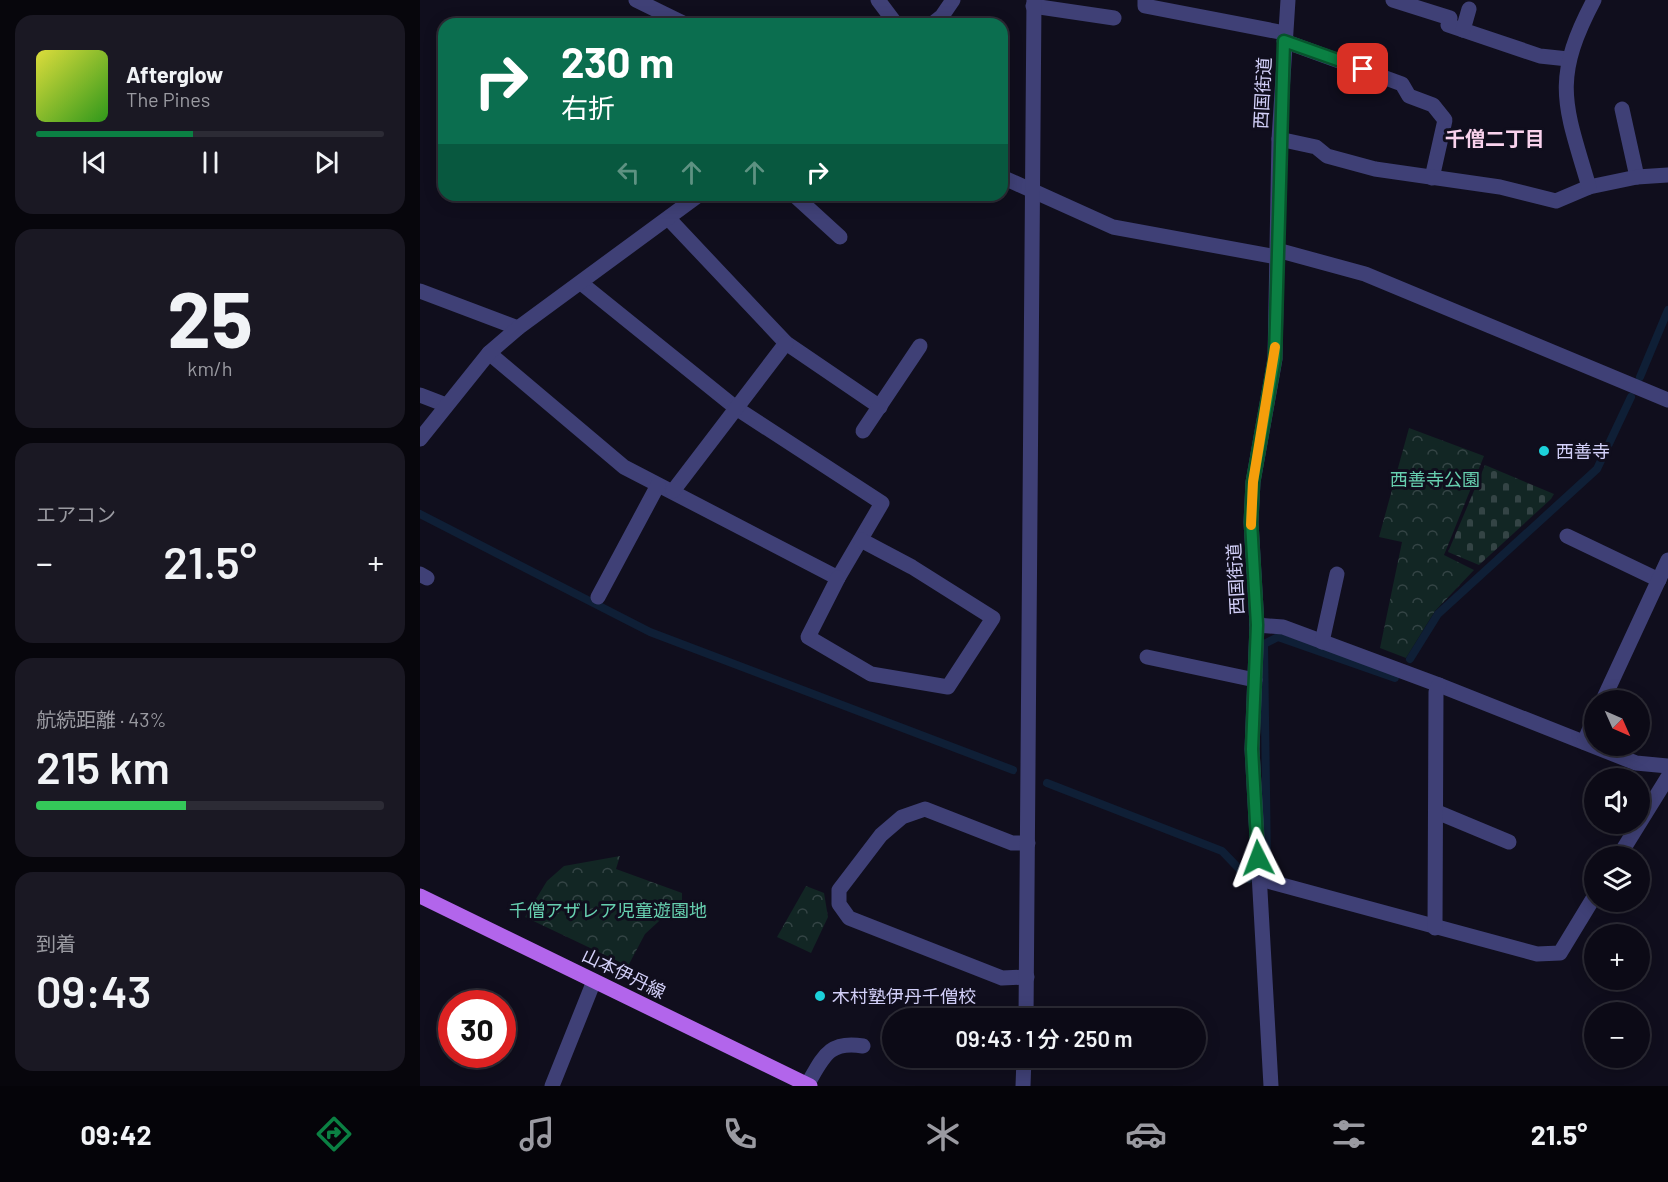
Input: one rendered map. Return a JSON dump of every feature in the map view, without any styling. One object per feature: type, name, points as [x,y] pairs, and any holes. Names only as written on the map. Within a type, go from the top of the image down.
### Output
[{"type":"main road","name":"山本伊丹線","points":[[420,896],[594,981],[788,1081],[809,1085]]},
{"type":"street","points":[[636,0],[674,18]]},
{"type":"street","points":[[878,0],[892,18]]},
{"type":"street","points":[[940,18],[953,0]]},
{"type":"street","points":[[1145,0],[1145,6],[1284,37],[1402,84],[1409,96],[1434,105],[1445,120],[1432,178]]},
{"type":"street","name":"西国街道","points":[[1271,1086],[1252,749],[1257,625],[1251,522],[1253,482],[1275,358],[1279,139],[1288,0]]},
{"type":"street","points":[[1393,0],[1450,18],[1448,25],[1540,56],[1568,59]]},
{"type":"street","points":[[1589,187],[1566,109],[1568,59],[1578,31],[1594,0]]},
{"type":"street","points":[[1026,1008],[1034,3],[1114,18]]},
{"type":"street","points":[[1463,30],[1469,9]]},
{"type":"street","points":[[1622,109],[1637,177]]},
{"type":"street","points":[[1279,139],[1316,147],[1327,156],[1375,169],[1500,186],[1556,201],[1589,187],[1637,177],[1668,175]]},
{"type":"street","points":[[1008,180],[1113,227],[1277,253],[1365,274],[1668,400]]},
{"type":"street","points":[[420,439],[489,353],[518,328],[692,201]]},
{"type":"street","points":[[801,201],[840,237]]},
{"type":"street","points":[[669,219],[786,343],[880,407]]},
{"type":"street","points":[[581,283],[736,408],[882,502],[837,578],[808,637],[871,674],[948,687],[993,618],[912,567],[861,540]]},
{"type":"street","points":[[420,291],[518,328]]},
{"type":"street","points":[[598,597],[666,488],[736,408],[786,343]]},
{"type":"street","points":[[863,431],[920,346]]},
{"type":"street","points":[[489,353],[624,467],[837,578]]},
{"type":"street","points":[[420,395],[446,405]]},
{"type":"street","points":[[1567,536],[1659,580]]},
{"type":"street","points":[[1608,690],[1668,560]]},
{"type":"street","points":[[1322,642],[1337,574]]},
{"type":"street","points":[[1257,625],[1283,627],[1584,742]]},
{"type":"street","points":[[1148,657],[1255,680]]},
{"type":"street","points":[[1435,928],[1436,692],[1439,685]]},
{"type":"street","points":[[1619,756],[1636,763],[1668,766]]},
{"type":"street","points":[[1625,846],[1668,777]]},
{"type":"street","points":[[1027,977],[1002,978],[849,918],[839,904],[839,890],[881,835],[902,817],[925,809],[1012,843],[1028,843]]},
{"type":"street","points":[[1437,812],[1509,842]]},
{"type":"street","points":[[1260,879],[1537,954],[1560,953],[1585,912]]},
{"type":"street","points":[[552,1086],[594,981]]},
{"type":"street","points":[[809,1085],[831,1049],[840,1044],[863,1046]]},
{"type":"street","points":[[1023,1086],[1024,1068]]},
{"type":"green space","name":"西善寺公園","points":[[1409,428],[1484,456],[1444,555],[1474,570],[1435,611],[1406,658],[1380,648],[1402,542],[1379,537]]},
{"type":"green space","points":[[1485,465],[1554,494],[1479,565],[1448,552]]},
{"type":"green space","name":"千僧アザレア児童遊園地","points":[[620,856],[616,869],[682,893],[682,900],[645,934],[628,966],[525,917],[547,881],[564,866]]},
{"type":"green space","points":[[806,886],[824,893],[828,917],[811,953],[777,937]]},
{"type":"waterway","points":[[1640,377],[1668,310]]},
{"type":"waterway","points":[[1410,659],[1438,614],[1597,469],[1631,397]]},
{"type":"waterway","points":[[420,514],[650,632],[1013,770]]},
{"type":"waterway","points":[[1267,864],[1264,644],[1278,637],[1395,678]]},
{"type":"waterway","points":[[1047,783],[1222,851],[1249,879]]},
{"type":"slow traffic","points":[[1251,525],[1253,482],[1275,347]]},
{"type":"place","name":"西善寺","points":[[1544,451]]},
{"type":"place","name":"木村塾伊丹千僧校","points":[[820,996]]},
{"type":"district","name":"千僧二丁目","points":[[1495,138]]},
{"type":"route","points":[[1258,858],[1252,749],[1257,625],[1251,522],[1253,482],[1275,358],[1279,139],[1284,41],[1363,69]]}]
